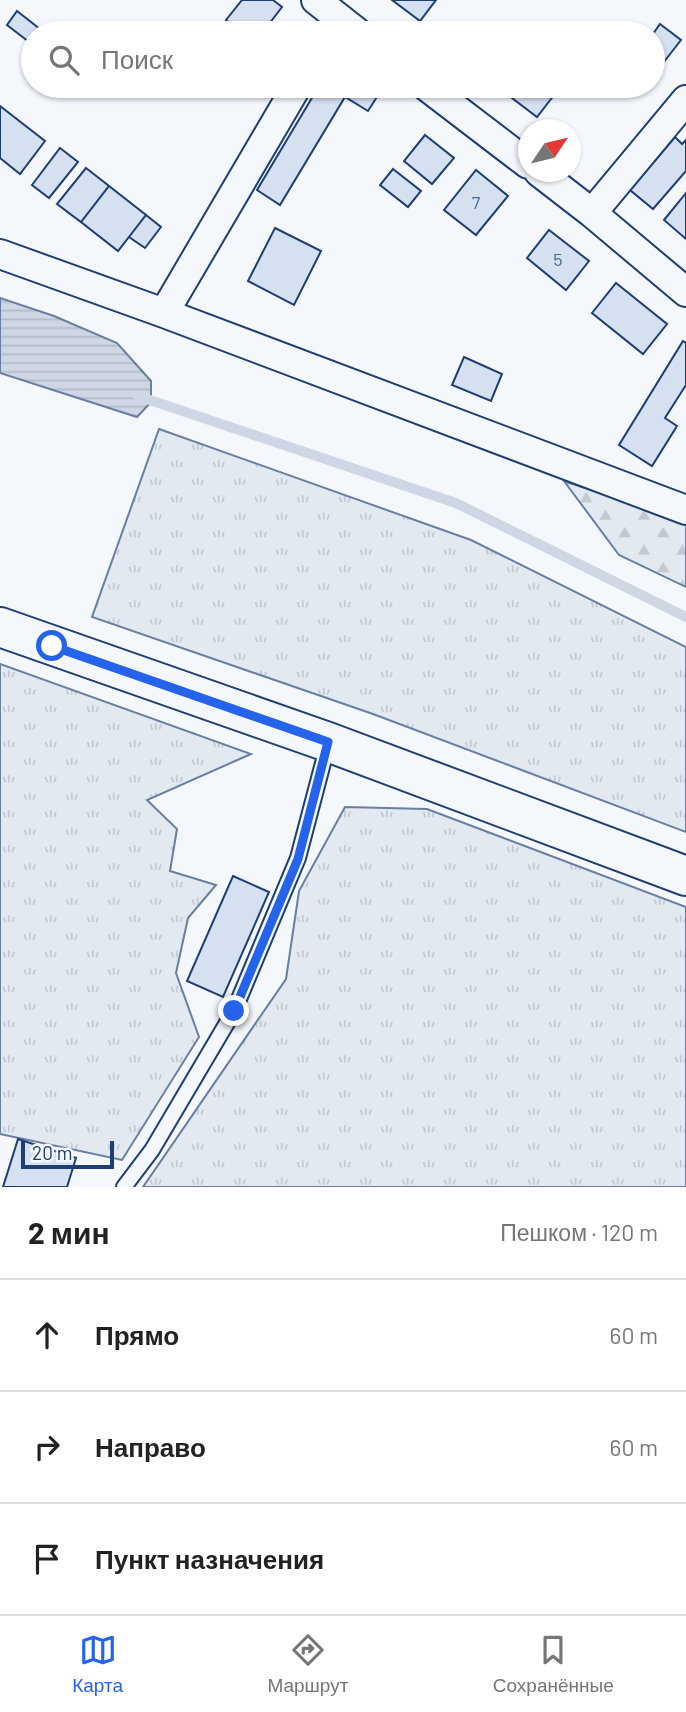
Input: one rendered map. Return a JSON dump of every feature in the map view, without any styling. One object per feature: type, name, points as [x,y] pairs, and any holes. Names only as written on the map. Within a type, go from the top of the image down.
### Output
[{"type":"main road","points":[[0,627],[328,742],[686,876]]},
{"type":"street","points":[[164,313],[290,98]]},
{"type":"street","points":[[442,98],[518,156]]},
{"type":"street","points":[[592,213],[686,100]]},
{"type":"street","points":[[551,182],[686,292]]},
{"type":"street","points":[[0,254],[686,510]]},
{"type":"lane","points":[[124,1187],[152,1150],[234,1011],[298,859],[328,742]]},
{"type":"green space","points":[[159,429],[471,540],[686,647],[686,832],[373,714],[92,617]]},
{"type":"green space","points":[[564,481],[686,522],[686,587],[619,555]]},
{"type":"green space","points":[[0,664],[251,754],[147,800],[177,829],[170,871],[216,885],[188,918],[176,973],[199,1037],[122,1160],[0,1134]]},
{"type":"green space","points":[[345,807],[427,809],[686,907],[686,1187],[143,1187],[286,979],[299,891]]},
{"type":"shaded area","points":[[0,298],[54,316],[117,343],[151,381],[151,402],[137,417],[0,373]]},
{"type":"building","points":[[242,0],[273,0],[282,7],[271,21],[226,20]]},
{"type":"building","points":[[392,0],[436,0],[420,21]]},
{"type":"building","points":[[17,11],[30,21],[21,21],[21,36],[7,25]]},
{"type":"building","points":[[665,28],[681,40],[665,61]]},
{"type":"building","points":[[312,98],[344,98],[280,205],[257,190]]},
{"type":"building","points":[[347,98],[376,98],[368,111]]},
{"type":"building","points":[[512,98],[552,98],[537,117]]},
{"type":"building","points":[[0,106],[45,141],[20,174],[0,158]]},
{"type":"building","points":[[425,135],[454,158],[432,184],[404,161]]},
{"type":"building","points":[[675,137],[682,144],[686,140],[686,171],[653,209],[630,190]]},
{"type":"building","points":[[60,148],[78,162],[49,198],[32,185]]},
{"type":"building","points":[[86,168],[109,186],[81,222],[57,204]]},
{"type":"building","points":[[393,169],[421,191],[408,207],[380,185]]},
{"type":"building","points":[[476,170],[508,196],[476,235],[444,210]]},
{"type":"building","points":[[109,186],[146,215],[118,251],[81,222]]},
{"type":"building","points":[[686,193],[686,239],[664,220]]},
{"type":"building","points":[[146,215],[161,227],[145,248],[129,237]]},
{"type":"building","points":[[275,228],[321,251],[294,305],[248,281]]},
{"type":"building","points":[[549,230],[589,261],[566,290],[527,258]]},
{"type":"building","points":[[616,283],[667,324],[643,354],[592,313]]},
{"type":"building","points":[[683,341],[686,343],[686,385],[665,418],[677,426],[652,466],[619,445]]},
{"type":"building","points":[[464,357],[502,374],[491,401],[452,385]]},
{"type":"building","points":[[233,876],[269,892],[223,997],[187,981]]},
{"type":"building","points":[[18,1139],[76,1158],[67,1187],[3,1187]]},
{"type":"waterway","points":[[138,396],[456,503],[686,617]]},
{"type":"route","points":[[52,646],[328,742],[298,859],[234,1011]]}]
